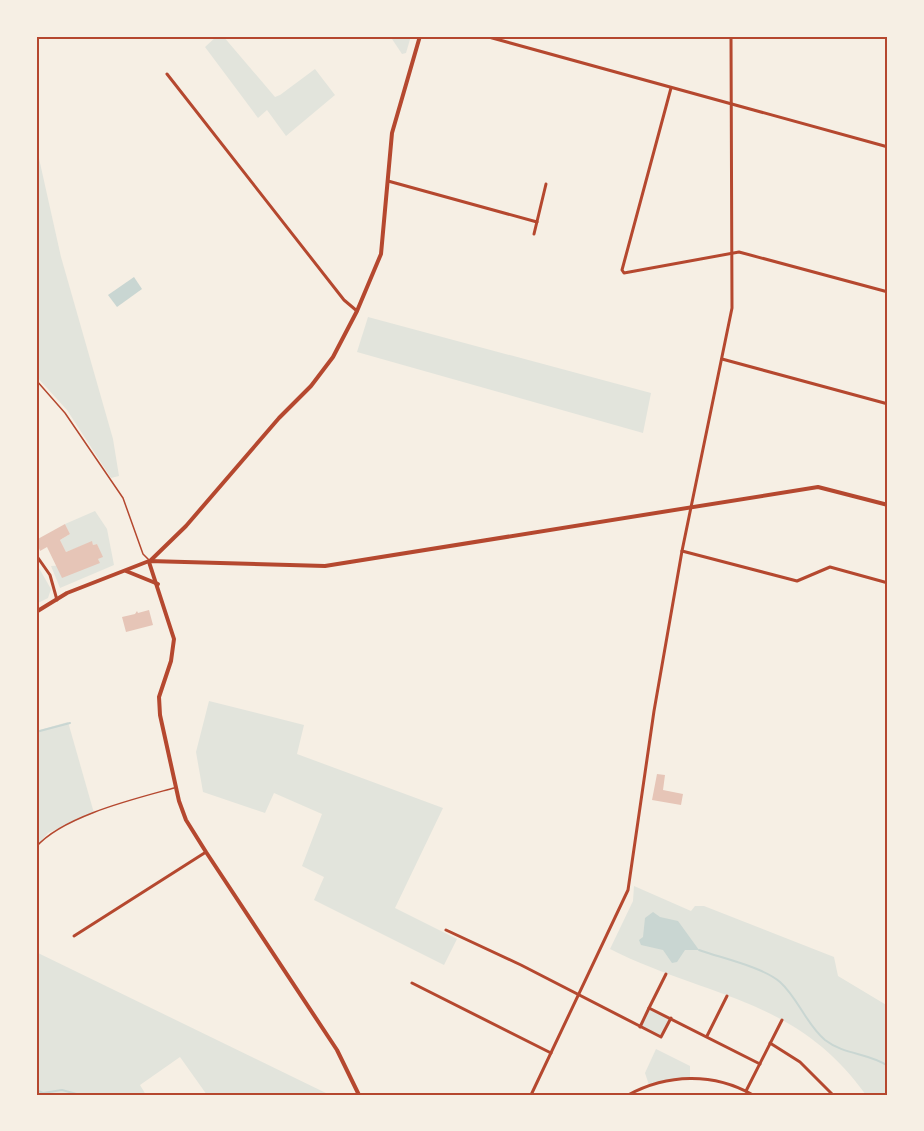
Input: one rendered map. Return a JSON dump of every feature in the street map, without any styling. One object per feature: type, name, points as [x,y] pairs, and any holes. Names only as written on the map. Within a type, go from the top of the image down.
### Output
[{"type":"street","points":[[36,612],[57,600],[149,561],[186,526],[279,418],[311,386],[333,357],[357,311],[381,254],[392,133],[420,36]]},
{"type":"street","points":[[484,36],[888,147]]},
{"type":"street","points":[[531,1095],[628,890],[654,711],[681,551],[732,309],[730,36]]},
{"type":"street","points":[[167,74],[344,300],[357,311]]},
{"type":"street","points":[[672,88],[622,270],[624,273],[739,252],[888,292]]},
{"type":"street","points":[[386,181],[537,222]]},
{"type":"street","points":[[534,234],[546,184]]},
{"type":"street","points":[[722,359],[888,404]]},
{"type":"street","points":[[149,561],[325,566],[818,487],[888,505]]},
{"type":"street","points":[[681,551],[796,582],[830,567],[888,583]]},
{"type":"street","points":[[36,555],[50,575],[57,600]]},
{"type":"street","points":[[149,561],[174,639],[171,661],[163,681],[158,708],[186,820],[337,1050],[359,1095]]},
{"type":"street","points":[[125,571],[158,584]]},
{"type":"street","points":[[74,936],[206,852]]},
{"type":"street","points":[[446,930],[661,1037],[671,1018]]},
{"type":"street","points":[[640,1027],[666,974]]},
{"type":"street","points":[[412,984],[551,1053]]},
{"type":"street","points":[[707,1036],[727,996]]},
{"type":"street","points":[[649,1008],[760,1064]]},
{"type":"street","points":[[746,1091],[782,1020]]},
{"type":"street","points":[[770,1043],[800,1062],[833,1095]]},
{"type":"street","points":[[628,1095],[658,1082],[690,1078],[724,1083],[753,1095]]},
{"type":"lane","points":[[36,380],[65,413],[123,498],[143,554],[149,561]]},
{"type":"lane","points":[[36,847],[48,833],[120,802],[176,787]]},
{"type":"shaded area","points":[[217,36],[223,36],[275,97],[315,69],[335,95],[286,136],[267,110],[258,118],[205,47]]},
{"type":"shaded area","points":[[390,36],[411,36],[406,53],[402,54]]},
{"type":"shaded area","points":[[36,145],[61,257],[113,439],[119,476],[111,478],[67,410],[36,376]]},
{"type":"shaded area","points":[[134,277],[142,289],[117,307],[108,295]]},
{"type":"shaded area","points":[[368,317],[651,393],[643,433],[357,352]]},
{"type":"shaded area","points":[[95,511],[107,529],[114,565],[60,588],[51,566],[99,563],[98,559],[102,557],[97,544],[93,545],[92,542],[66,552],[60,540],[70,534],[65,524]]},
{"type":"shaded area","points":[[36,563],[51,589],[48,598],[36,604]]},
{"type":"shaded area","points":[[209,701],[304,725],[297,754],[443,808],[395,908],[457,939],[444,965],[314,900],[324,877],[302,866],[322,814],[274,793],[265,813],[203,792],[196,752]]},
{"type":"shaded area","points":[[68,722],[94,813],[48,833],[36,847],[36,731]]},
{"type":"shaded area","points":[[634,886],[691,911],[695,906],[704,906],[834,957],[838,976],[888,1006],[888,1095],[866,1095],[839,1063],[810,1038],[780,1019],[610,949],[633,901]]},
{"type":"shaded area","points":[[653,912],[660,917],[678,921],[699,950],[685,950],[677,962],[672,963],[663,950],[641,945],[639,940],[643,937],[645,918]]},
{"type":"shaded area","points":[[36,952],[330,1095],[207,1095],[180,1057],[140,1085],[146,1095],[36,1095]]},
{"type":"shaded area","points":[[649,1008],[671,1018],[661,1037],[640,1027]]},
{"type":"shaded area","points":[[656,1049],[690,1066],[690,1078],[649,1085],[645,1073]]},
{"type":"building","points":[[65,524],[70,534],[60,540],[66,552],[92,541],[93,545],[97,544],[103,557],[98,559],[100,563],[62,578],[47,547],[40,551],[36,540]]},
{"type":"building","points":[[149,610],[153,625],[126,632],[122,617],[135,614],[137,611],[138,613]]},
{"type":"building","points":[[657,774],[665,775],[663,790],[683,794],[681,805],[652,800]]},
{"type":"waterway","points":[[36,732],[70,723]]},
{"type":"waterway","points":[[699,950],[753,967],[773,977],[786,988],[812,1026],[825,1040],[840,1049],[888,1066]]},
{"type":"waterway","points":[[36,1090],[43,1093],[62,1090],[80,1095]]}]
